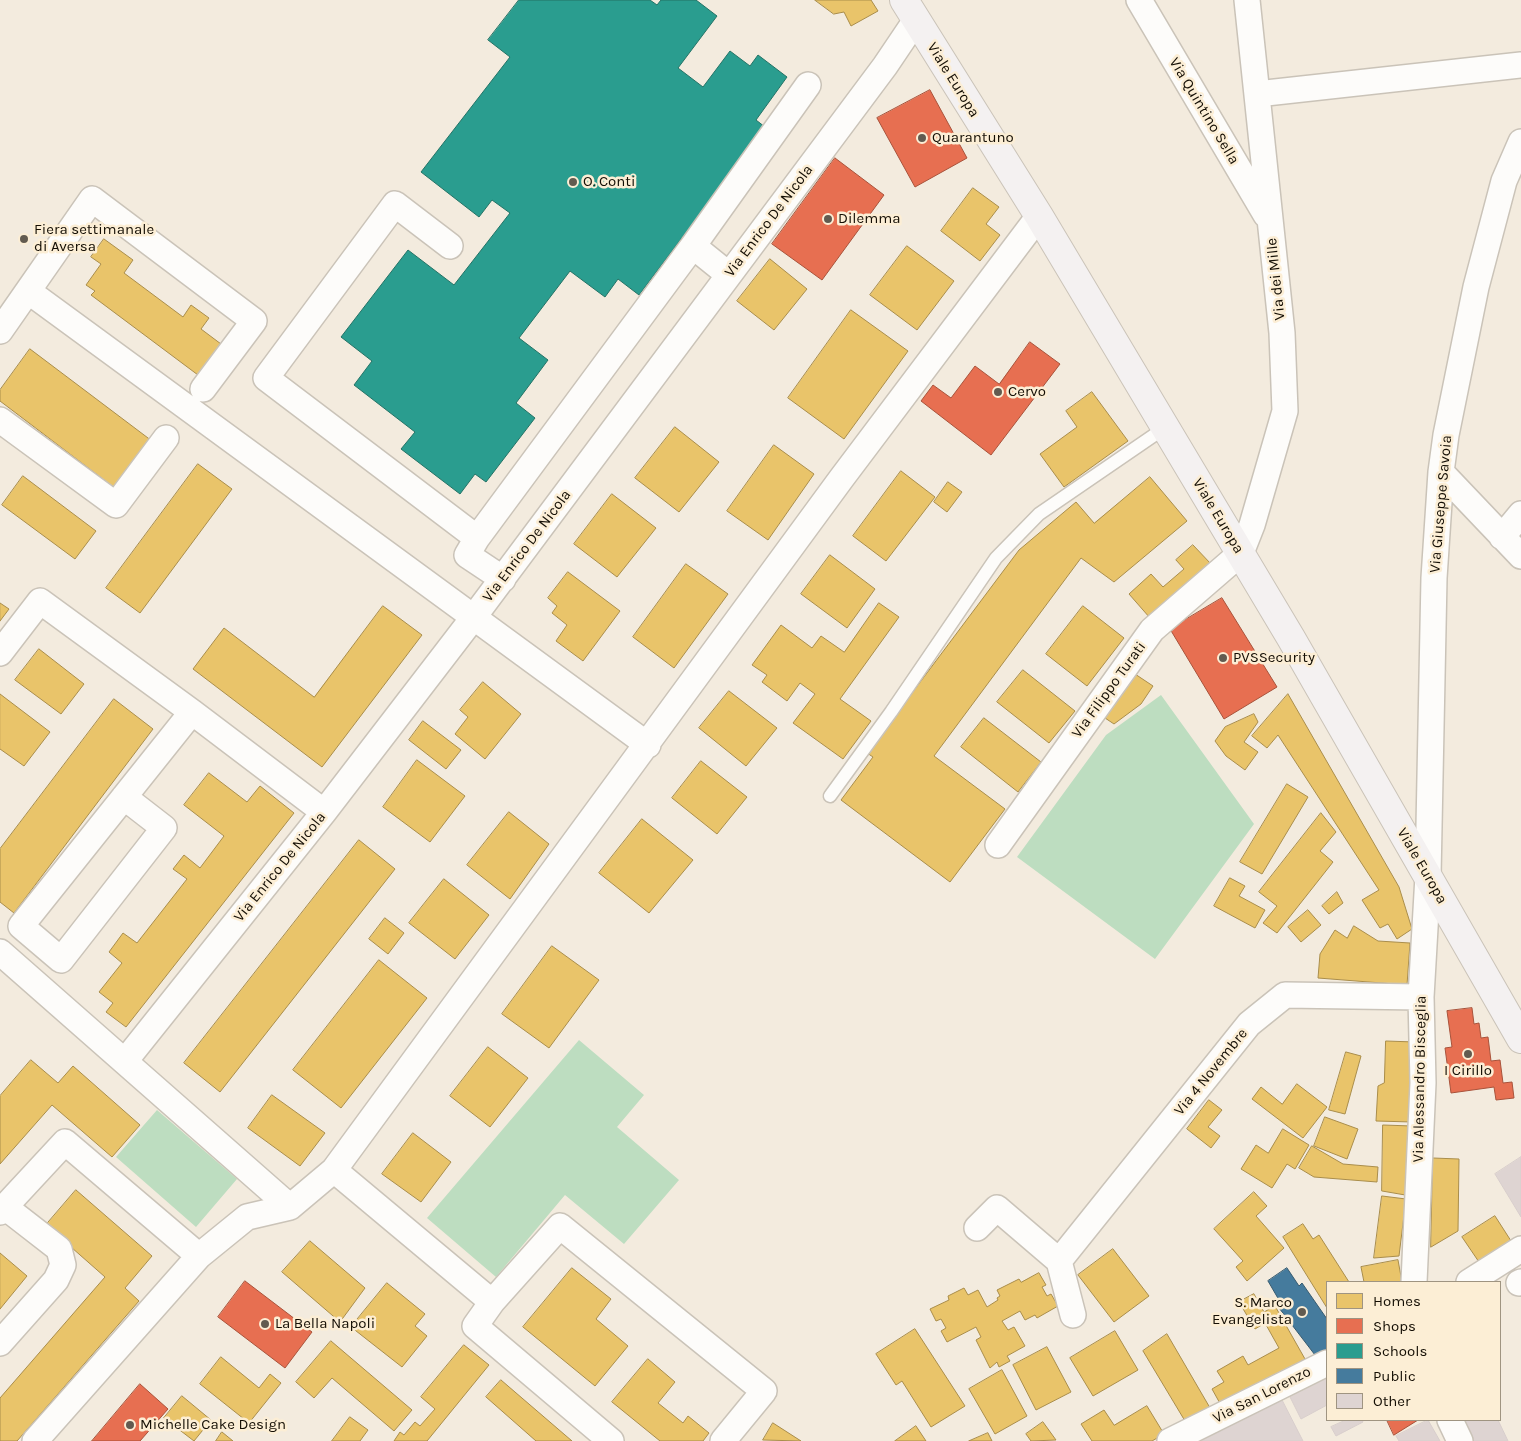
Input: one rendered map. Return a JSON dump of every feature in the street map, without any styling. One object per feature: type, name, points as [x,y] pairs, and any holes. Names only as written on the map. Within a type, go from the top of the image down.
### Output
[{"type":"main road","name":"Viale Europa","points":[[910,10],[1039,216],[1166,427],[1521,1038]]},
{"type":"street","name":"Via Quintino Sella","points":[[1139,0],[1270,221]]},
{"type":"street","name":"Via dei Mille","points":[[1240,553],[1252,524],[1285,411],[1282,333],[1247,0]]},
{"type":"street","name":"Via Enrico De Nicola","points":[[125,1061],[324,812],[503,579],[885,66],[910,10]]},
{"type":"street","points":[[1257,94],[1521,65]]},
{"type":"street","points":[[503,579],[467,555],[477,538],[693,246],[808,85]]},
{"type":"street","name":"Via Giuseppe Savoia","points":[[1428,876],[1434,578],[1441,472],[1446,435],[1476,287],[1504,182],[1521,142]]},
{"type":"street","points":[[0,331],[92,199],[254,321],[203,390]]},
{"type":"street","points":[[450,246],[395,204],[266,378],[477,538]]},
{"type":"street","points":[[36,1441],[199,1256],[247,1216],[290,1206],[334,1170],[648,745],[841,479],[1039,216]]},
{"type":"street","points":[[693,246],[729,275]]},
{"type":"street","points":[[28,291],[648,745]]},
{"type":"street","points":[[0,420],[116,505],[166,438]]},
{"type":"street","points":[[1441,472],[1521,556]]},
{"type":"street","points":[[1502,537],[1521,514]]},
{"type":"street","name":"Via Filippo Turati","points":[[998,845],[1152,630],[1240,553]]},
{"type":"street","points":[[0,653],[40,601],[192,712],[324,812]]},
{"type":"street","points":[[124,797],[164,828],[61,960],[21,926],[124,797],[192,712]]},
{"type":"street","name":"Via Alessandro Bisceglia","points":[[1414,1281],[1423,1083],[1421,997],[1428,876]]},
{"type":"street","points":[[0,952],[290,1206]]},
{"type":"street","name":"Via 4 Novembre","points":[[1058,1261],[1249,1024],[1285,995],[1421,997]]},
{"type":"street","points":[[0,1344],[56,1280],[63,1265],[59,1249],[2,1209],[65,1142],[199,1256]]},
{"type":"street","points":[[334,1170],[492,1302]]},
{"type":"street","points":[[977,1228],[996,1208],[1058,1261],[1073,1315]]},
{"type":"street","points":[[611,1441],[475,1326],[492,1302],[560,1226],[764,1392],[722,1441]]},
{"type":"street","points":[[1471,1281],[1521,1249]]},
{"type":"street","name":"Via San Lorenzo","points":[[1170,1441],[1326,1363]]},
{"type":"street","points":[[1450,1421],[1460,1441]]},
{"type":"lane","points":[[830,796],[891,712],[996,558],[1039,514],[1166,427]]},
{"type":"green space","points":[[1161,695],[1254,824],[1155,959],[1017,857],[1106,735]]},
{"type":"green space","points":[[579,1040],[644,1095],[617,1127],[679,1180],[624,1244],[565,1195],[496,1277],[427,1218]]},
{"type":"green space","points":[[157,1110],[237,1179],[196,1227],[116,1157]]},
{"type":"building: Homes","points":[[815,0],[871,0],[878,11],[851,26],[844,12],[834,14]]},
{"type":"building: Homes","points":[[973,188],[999,207],[986,224],[1000,235],[980,261],[941,231]]},
{"type":"building: Homes","points":[[104,239],[133,260],[124,273],[183,317],[191,305],[209,318],[201,329],[221,344],[198,375],[91,295],[95,291],[86,285],[101,264],[91,257]]},
{"type":"building: Homes","points":[[907,246],[954,281],[917,330],[870,295]]},
{"type":"building: Homes","points":[[770,259],[807,289],[774,330],[737,301]]},
{"type":"building: Homes","points":[[851,310],[908,351],[844,439],[788,398]]},
{"type":"building: Homes","points":[[30,349],[152,441],[116,489],[0,401],[0,390]]},
{"type":"building: Homes","points":[[1092,392],[1128,441],[1064,487],[1040,454],[1077,427],[1066,411]]},
{"type":"building: Homes","points":[[675,427],[719,462],[679,512],[635,478]]},
{"type":"building: Homes","points":[[774,445],[814,474],[768,540],[727,511]]},
{"type":"building: Homes","points":[[198,464],[232,489],[140,613],[106,588]]},
{"type":"building: Homes","points":[[901,471],[935,497],[886,561],[853,536]]},
{"type":"building: Homes","points":[[23,476],[96,531],[75,559],[2,505]]},
{"type":"building: Homes","points":[[1150,477],[1187,521],[1114,582],[1081,558],[934,756],[1005,809],[950,882],[841,800],[873,757],[867,753],[1019,550],[1076,502],[1094,523]]},
{"type":"building: Homes","points":[[948,482],[962,492],[947,512],[934,502]]},
{"type":"building: Homes","points":[[612,494],[656,528],[617,577],[574,544]]},
{"type":"building: Homes","points":[[1193,545],[1211,564],[1150,618],[1129,594],[1151,574],[1163,587],[1184,569],[1176,560]]},
{"type":"building: Homes","points":[[830,555],[875,589],[847,628],[801,594]]},
{"type":"building: Homes","points":[[686,564],[728,594],[674,668],[633,637]]},
{"type":"building: Homes","points":[[568,572],[620,611],[583,661],[556,641],[567,625],[552,613],[557,606],[548,598]]},
{"type":"building: Homes","points":[[0,603],[9,609],[0,621]]},
{"type":"building: Homes","points":[[879,603],[899,617],[840,699],[871,721],[843,759],[793,723],[815,694],[800,683],[787,701],[762,682],[767,675],[752,665],[781,625],[812,648],[821,636],[844,652]]},
{"type":"building: Homes","points":[[383,606],[422,635],[322,767],[193,669],[224,628],[314,697]]},
{"type":"building: Homes","points":[[1083,606],[1124,638],[1087,686],[1046,654]]},
{"type":"building: Homes","points":[[39,649],[84,684],[61,714],[15,680]]},
{"type":"building: Homes","points":[[1023,670],[1075,711],[1049,743],[997,702]]},
{"type":"building: Homes","points":[[1135,674],[1153,686],[1141,704],[1114,724],[1105,718]]},
{"type":"building: Homes","points":[[483,682],[521,714],[485,759],[455,734],[468,717],[460,710]]},
{"type":"building: Homes","points":[[729,691],[777,728],[746,766],[699,728]]},
{"type":"building: Homes","points":[[0,694],[50,732],[24,766],[0,749]]},
{"type":"building: Homes","points":[[1288,694],[1399,887],[1412,929],[1397,939],[1388,924],[1380,928],[1362,900],[1379,890],[1278,735],[1267,748],[1252,736]]},
{"type":"building: Homes","points":[[114,699],[153,729],[14,913],[0,902],[0,849]]},
{"type":"building: Homes","points":[[1254,714],[1258,722],[1244,742],[1258,752],[1245,770],[1226,756],[1215,741],[1225,727]]},
{"type":"building: Homes","points":[[984,718],[1041,762],[1018,792],[961,747]]},
{"type":"building: Homes","points":[[423,721],[461,750],[446,769],[409,740]]},
{"type":"building: Homes","points":[[417,760],[465,796],[430,842],[383,807]]},
{"type":"building: Homes","points":[[701,761],[747,797],[717,834],[672,798]]},
{"type":"building: Homes","points":[[209,773],[247,802],[260,786],[294,813],[126,1027],[106,1012],[113,1003],[99,992],[122,963],[109,952],[123,933],[137,943],[187,879],[173,869],[184,855],[200,868],[224,836],[184,805]]},
{"type":"building: Homes","points":[[1287,784],[1308,797],[1262,874],[1240,862]]},
{"type":"building: Homes","points":[[509,812],[549,844],[510,899],[467,865]]},
{"type":"building: Homes","points":[[1321,813],[1336,832],[1320,851],[1333,862],[1277,933],[1263,923],[1277,906],[1259,892]]},
{"type":"building: Homes","points":[[642,819],[693,860],[649,913],[599,873]]},
{"type":"building: Homes","points":[[359,840],[395,869],[220,1092],[184,1063]]},
{"type":"building: Homes","points":[[1230,878],[1245,886],[1239,896],[1265,910],[1255,928],[1214,906]]},
{"type":"building: Homes","points":[[444,879],[489,915],[455,959],[409,923]]},
{"type":"building: Homes","points":[[1337,892],[1343,903],[1329,914],[1322,906]]},
{"type":"building: Homes","points":[[1308,910],[1321,925],[1301,942],[1288,927]]},
{"type":"building: Homes","points":[[385,918],[404,933],[388,954],[369,939]]},
{"type":"building: Homes","points":[[1354,926],[1378,941],[1410,943],[1407,985],[1318,978],[1320,954],[1335,930],[1347,938]]},
{"type":"building: Homes","points":[[552,946],[599,980],[549,1048],[502,1014]]},
{"type":"building: Homes","points":[[379,960],[427,998],[341,1108],[293,1070]]},
{"type":"building: Homes","points":[[1386,1041],[1415,1042],[1412,1122],[1376,1121],[1378,1086],[1384,1083]]},
{"type":"building: Homes","points":[[488,1047],[528,1078],[490,1127],[450,1096]]},
{"type":"building: Homes","points":[[1346,1052],[1361,1056],[1345,1114],[1329,1110]]},
{"type":"building: Homes","points":[[31,1060],[58,1083],[73,1066],[140,1125],[112,1157],[52,1105],[0,1164],[0,1096]]},
{"type":"building: Homes","points":[[1297,1084],[1327,1107],[1303,1138],[1252,1099],[1261,1087],[1282,1104]]},
{"type":"building: Homes","points":[[272,1095],[325,1133],[300,1166],[248,1128]]},
{"type":"building: Homes","points":[[1209,1100],[1222,1110],[1208,1127],[1220,1136],[1211,1148],[1187,1129]]},
{"type":"building: Homes","points":[[1325,1117],[1358,1129],[1347,1159],[1314,1146]]},
{"type":"building: Homes","points":[[1383,1125],[1412,1126],[1411,1196],[1382,1191]]},
{"type":"building: Homes","points":[[1283,1129],[1309,1145],[1295,1169],[1287,1164],[1272,1188],[1241,1169],[1256,1145],[1268,1153]]},
{"type":"building: Homes","points":[[413,1133],[451,1162],[421,1202],[382,1174]]},
{"type":"building: Homes","points":[[1312,1146],[1343,1164],[1378,1167],[1377,1182],[1314,1177],[1299,1168]]},
{"type":"building: Homes","points":[[1433,1158],[1459,1159],[1458,1231],[1431,1247]]},
{"type":"building: Homes","points":[[76,1190],[152,1256],[125,1288],[139,1301],[17,1441],[0,1441],[0,1398],[105,1277],[46,1225]]},
{"type":"building: Homes","points":[[1254,1192],[1267,1206],[1256,1216],[1284,1248],[1247,1281],[1236,1267],[1243,1261],[1214,1229]]},
{"type":"building: Homes","points":[[1382,1196],[1406,1199],[1399,1256],[1374,1258]]},
{"type":"building: Homes","points":[[1495,1216],[1513,1244],[1481,1265],[1462,1237]]},
{"type":"building: Homes","points":[[1303,1224],[1313,1239],[1319,1235],[1348,1281],[1326,1281],[1326,1306],[1283,1237]]},
{"type":"building: Homes","points":[[310,1241],[365,1288],[340,1322],[282,1272]]},
{"type":"building: Homes","points":[[1113,1249],[1149,1296],[1114,1322],[1078,1275]]},
{"type":"building: Homes","points":[[0,1253],[27,1276],[0,1309]]},
{"type":"building: Homes","points":[[1398,1260],[1402,1281],[1364,1281],[1361,1267]]},
{"type":"building: Homes","points":[[572,1268],[611,1299],[596,1319],[628,1346],[595,1386],[523,1327]]},
{"type":"building: Homes","points":[[1039,1273],[1046,1285],[1042,1287],[1047,1296],[1051,1294],[1058,1306],[1037,1318],[1035,1315],[1025,1320],[1020,1311],[1002,1321],[1008,1330],[1014,1327],[1025,1346],[1007,1356],[1010,1361],[999,1367],[997,1362],[990,1368],[976,1340],[981,1337],[976,1327],[947,1342],[941,1331],[946,1328],[941,1319],[936,1321],[930,1309],[949,1300],[948,1296],[964,1288],[968,1295],[978,1290],[987,1307],[998,1300],[997,1298],[1000,1296],[997,1290],[1019,1279],[1021,1282]]},
{"type":"building: Homes","points":[[387,1283],[425,1314],[415,1326],[427,1336],[402,1367],[351,1327]]},
{"type":"building: Homes","points":[[1254,1294],[1264,1312],[1275,1306],[1305,1359],[1222,1407],[1212,1389],[1224,1382],[1217,1371],[1243,1356],[1248,1365],[1279,1348],[1265,1323],[1255,1329],[1239,1302]]},
{"type":"building: Homes","points":[[915,1329],[965,1406],[931,1427],[902,1381],[896,1385],[876,1354]]},
{"type":"building: Homes","points":[[1115,1331],[1138,1370],[1093,1396],[1070,1358]]},
{"type":"building: Homes","points":[[1167,1334],[1213,1413],[1188,1426],[1143,1351]]},
{"type":"building: Homes","points":[[331,1341],[412,1410],[394,1431],[332,1378],[314,1398],[296,1382]]},
{"type":"building: Homes","points":[[464,1345],[489,1365],[427,1441],[394,1441],[400,1432],[404,1435],[415,1422],[420,1426],[435,1409],[421,1397]]},
{"type":"building: Homes","points":[[1047,1347],[1071,1392],[1036,1410],[1013,1365]]},
{"type":"building: Homes","points":[[221,1357],[259,1388],[270,1374],[281,1383],[249,1423],[200,1384]]},
{"type":"building: Homes","points":[[648,1359],[675,1382],[658,1403],[683,1423],[688,1416],[709,1433],[703,1441],[660,1441],[612,1402]]},
{"type":"building: Homes","points":[[1002,1370],[1027,1416],[995,1434],[969,1389]]},
{"type":"building: Homes","points":[[501,1380],[572,1441],[536,1441],[486,1397]]},
{"type":"building: Homes","points":[[182,1396],[211,1420],[194,1441],[164,1418]]},
{"type":"building: Homes","points":[[1147,1406],[1164,1434],[1152,1441],[1092,1441],[1081,1424],[1104,1410],[1114,1425]]},
{"type":"building: Homes","points":[[350,1417],[368,1430],[360,1441],[332,1441]]},
{"type":"building: Homes","points":[[1043,1422],[1056,1440],[1031,1441],[1026,1434]]},
{"type":"building: Homes","points":[[773,1423],[801,1441],[763,1440]]},
{"type":"building: Homes","points":[[916,1426],[926,1441],[895,1441]]},
{"type":"building: Homes","points":[[222,1432],[233,1441],[216,1441]]},
{"type":"building: Homes","points":[[988,1433],[992,1441],[969,1441]]},
{"type":"building: Shops","name":"Quarantuno","points":[[930,90],[967,158],[915,187],[877,118]]},
{"type":"building: Shops","name":"Dilemma","points":[[835,158],[884,195],[822,280],[772,244]]},
{"type":"building: Shops","name":"Cervo","points":[[1030,342],[1060,364],[991,455],[921,401],[933,385],[951,398],[975,366],[999,384]]},
{"type":"building: Shops","name":"PVSSecurity","points":[[1222,598],[1277,687],[1224,719],[1170,629]]},
{"type":"building: Shops","name":"I Cirillo","points":[[1472,1008],[1474,1024],[1479,1023],[1481,1038],[1488,1037],[1491,1061],[1500,1060],[1503,1083],[1512,1082],[1514,1098],[1496,1100],[1494,1087],[1451,1093],[1445,1048],[1452,1047],[1447,1011]]},
{"type":"building: Shops","name":"La Bella Napoli","points":[[245,1281],[312,1332],[285,1368],[218,1317]]},
{"type":"building: Shops","name":"Michelle Cake Design","points":[[140,1384],[168,1409],[140,1441],[92,1441]]},
{"type":"building: Shops","points":[[1387,1421],[1416,1421],[1394,1435]]},
{"type":"building: Schools","points":[[519,0],[650,0],[657,5],[661,0],[696,0],[717,16],[678,68],[703,87],[730,51],[750,66],[758,55],[787,77],[756,120],[765,127],[639,295],[618,279],[605,297],[570,271],[519,338],[548,360],[516,403],[535,418],[486,482],[475,474],[460,494],[401,449],[415,432],[354,385],[372,361],[341,337],[408,250],[454,285],[510,213],[492,200],[479,217],[421,172],[510,57],[488,40]]},
{"type":"building: Public","name":"S. Marco Evangelista","points":[[1287,1268],[1299,1286],[1302,1283],[1326,1318],[1326,1350],[1315,1355],[1276,1304],[1279,1300],[1268,1281]]},
{"type":"building: Other","points":[[1521,1157],[1521,1217],[1495,1174]]},
{"type":"building: Other","points":[[1326,1379],[1326,1406],[1301,1419],[1290,1397]]},
{"type":"building: Other","points":[[1280,1396],[1303,1441],[1203,1441],[1201,1437]]},
{"type":"building: Other","points":[[1344,1421],[1363,1422],[1336,1436],[1331,1427]]},
{"type":"building: Other","points":[[1429,1421],[1440,1441],[1399,1441],[1396,1436]]},
{"type":"building: Other","points":[[1464,1421],[1498,1421],[1508,1441],[1473,1441]]},
{"type":"place","name":"Quarantuno","points":[[922,138]]},
{"type":"place","name":"O. Conti","points":[[573,182]]},
{"type":"place","name":"Dilemma","points":[[828,219]]},
{"type":"place","name":"Fiera settimanale di Aversa","points":[[24,239]]},
{"type":"place","name":"Cervo","points":[[998,392]]},
{"type":"place","name":"PVSSecurity","points":[[1223,658]]},
{"type":"place","name":"I Cirillo","points":[[1468,1054]]},
{"type":"place","name":"S. Marco Evangelista","points":[[1302,1312]]},
{"type":"place","name":"La Bella Napoli","points":[[265,1324]]},
{"type":"place","name":"Michelle Cake Design","points":[[130,1425]]}]
